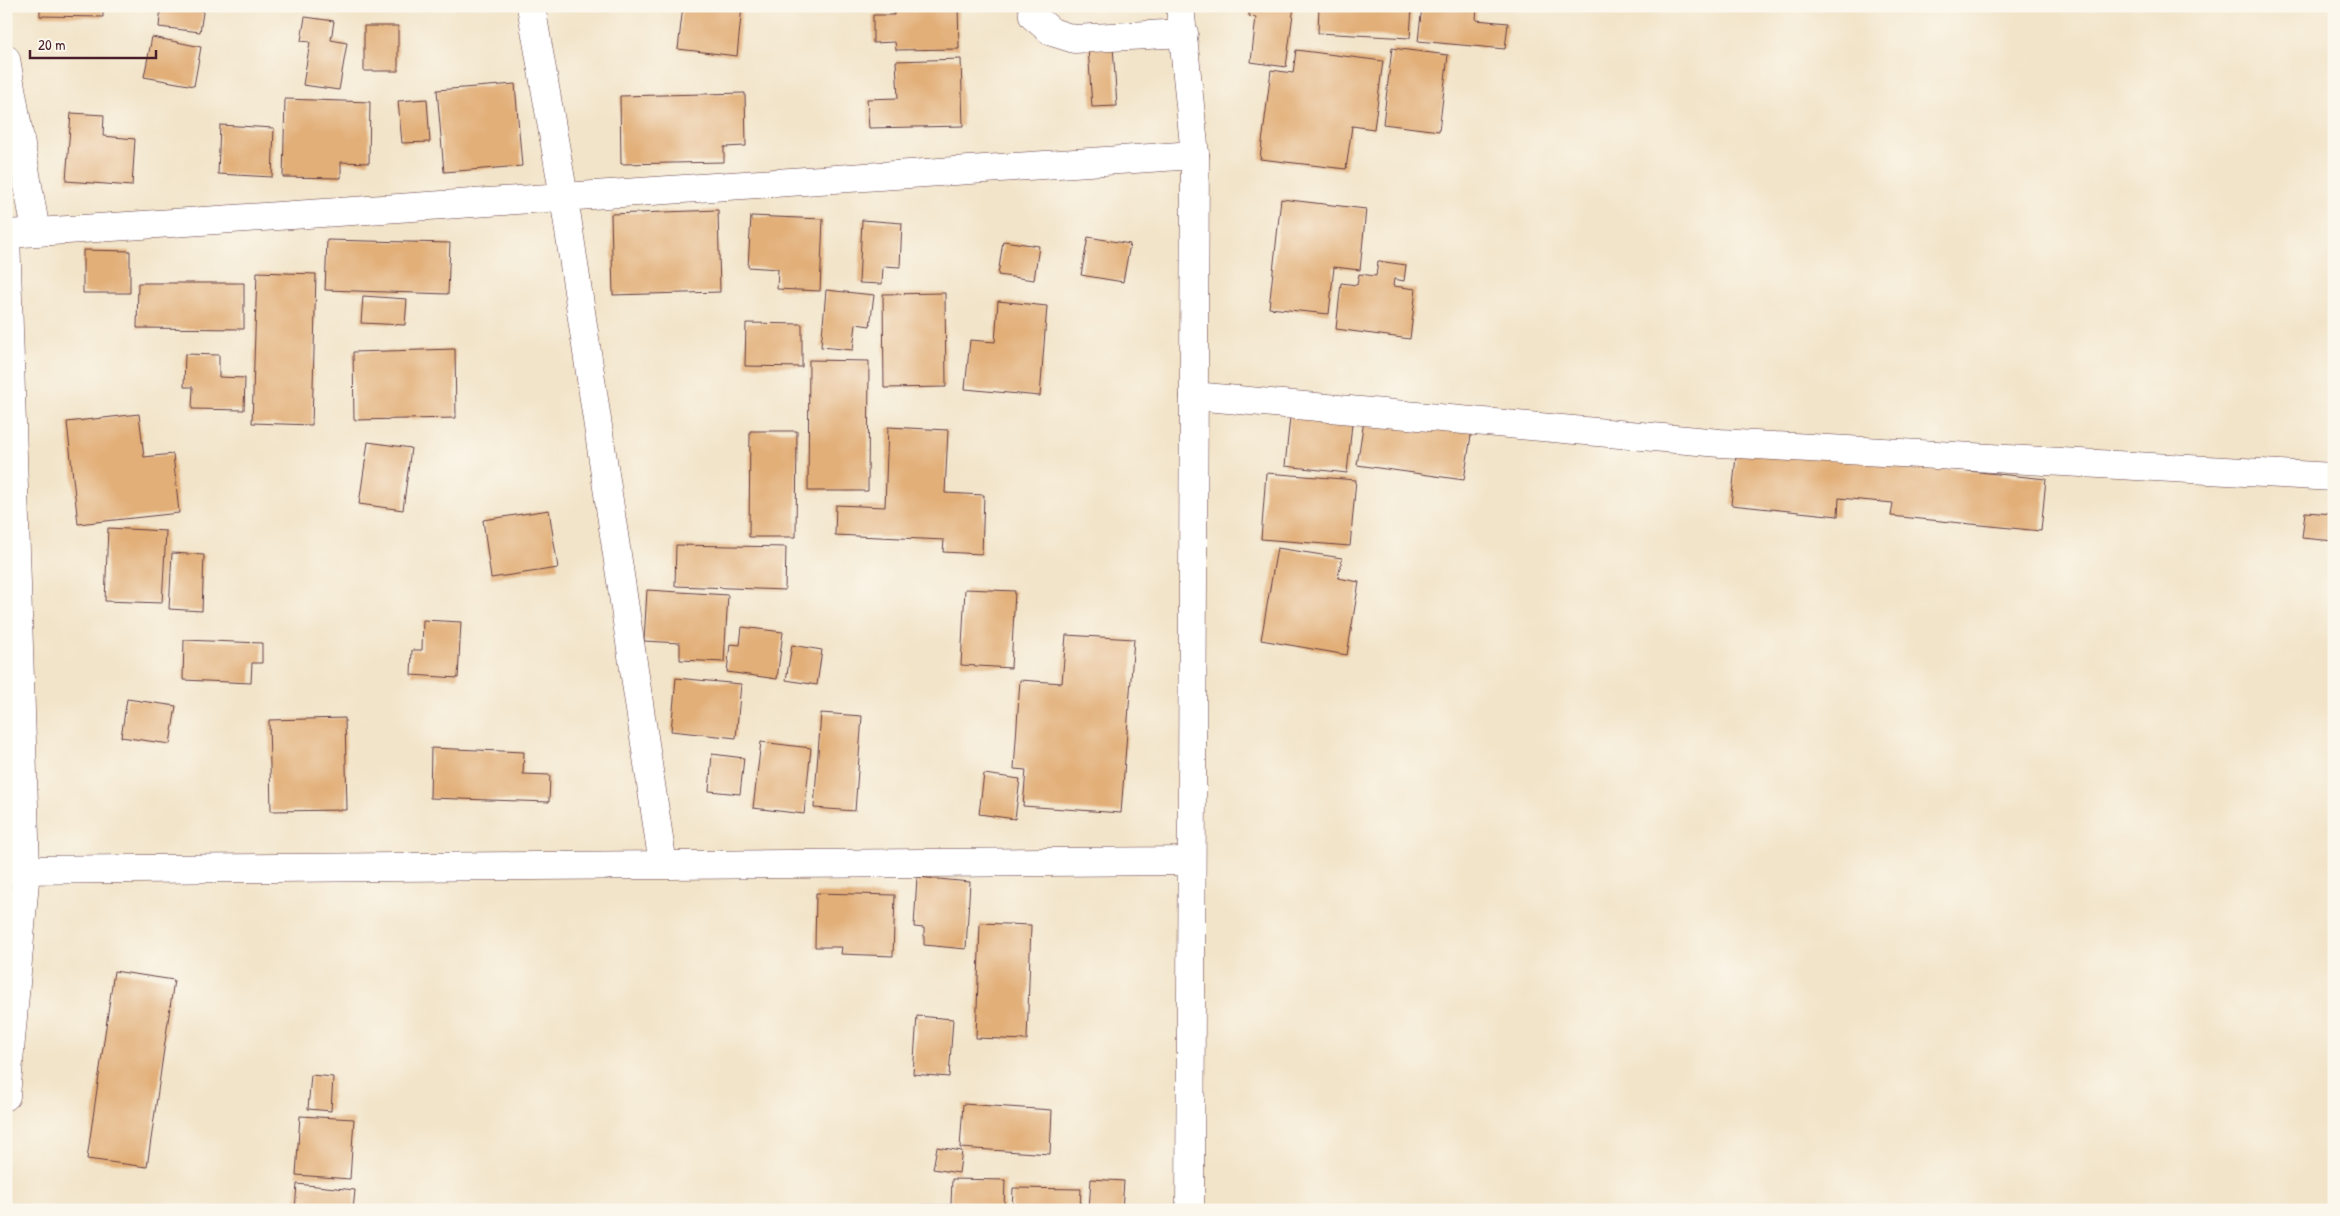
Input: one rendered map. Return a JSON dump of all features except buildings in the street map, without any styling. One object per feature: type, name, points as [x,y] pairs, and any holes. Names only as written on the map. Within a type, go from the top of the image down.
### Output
[{"type":"main road","points":[[531,6],[564,197],[663,865]]},
{"type":"main road","points":[[1032,6],[1033,16],[1052,32],[1074,39],[1184,33]]},
{"type":"main road","points":[[1180,6],[1195,155],[1190,861],[1190,1210]]},
{"type":"main road","points":[[6,59],[36,232]]},
{"type":"main road","points":[[6,1096],[16,870],[7,234],[1195,155]]},
{"type":"main road","points":[[1194,396],[1720,443],[2334,478]]},
{"type":"main road","points":[[16,870],[1190,861]]}]
